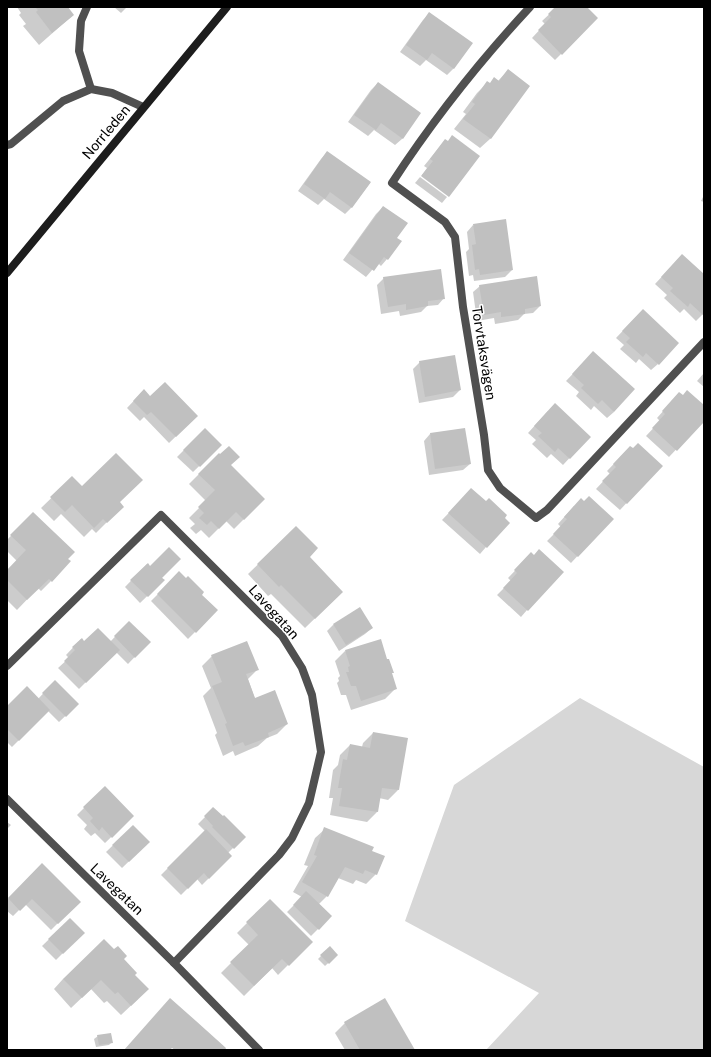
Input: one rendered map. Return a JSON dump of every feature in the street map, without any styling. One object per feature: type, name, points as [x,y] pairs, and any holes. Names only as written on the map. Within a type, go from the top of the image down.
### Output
[{"type":"main road","name":"Norrleden","points":[[7,273],[227,7]]},
{"type":"street","points":[[87,7],[81,21],[79,51],[90,89]]},
{"type":"street","name":"Torvtaksvägen","points":[[530,7],[470,74],[392,183],[444,222],[455,237],[463,307],[488,470],[500,488],[536,518],[546,510],[704,342]]},
{"type":"street","points":[[7,145],[11,144],[63,101],[90,89],[112,93],[143,107]]},
{"type":"street","name":"Lavegatan","points":[[7,666],[161,515],[282,636],[302,668],[312,695],[321,752],[309,803],[292,838],[279,855],[174,963]]},
{"type":"street","name":"Lavegatan","points":[[7,799],[174,963],[259,1050]]},
{"type":"shaded area","points":[[580,698],[704,767],[704,1050],[486,1050],[539,993],[405,921],[454,785]]},
{"type":"building","points":[[35,7],[68,7],[74,15],[52,33],[36,12],[38,10]]},
{"type":"building","points":[[555,7],[587,7],[598,18],[562,55],[538,30],[551,17],[548,14]]},
{"type":"building","points":[[429,12],[473,43],[454,69],[432,53],[427,60],[406,45]]},
{"type":"building","points":[[508,69],[530,86],[491,139],[463,119],[475,104],[472,102],[487,81],[490,83],[494,77],[499,81]]},
{"type":"building","points":[[378,82],[421,113],[403,139],[381,123],[376,130],[354,115]]},
{"type":"building","points":[[452,135],[480,156],[449,197],[421,176],[433,161],[430,159],[445,139],[448,141]]},
{"type":"building","points":[[327,151],[371,182],[352,208],[330,192],[325,199],[304,184]]},
{"type":"building","points":[[383,206],[408,223],[397,238],[402,241],[388,260],[384,257],[374,271],[349,253]]},
{"type":"building","points":[[506,219],[513,270],[480,275],[479,269],[475,270],[472,245],[476,244],[473,224]]},
{"type":"building","points":[[682,254],[704,274],[703,315],[690,303],[688,307],[670,291],[673,288],[661,277]]},
{"type":"building","points":[[441,269],[445,299],[428,301],[428,306],[406,310],[406,304],[388,307],[383,277]]},
{"type":"building","points":[[537,276],[541,306],[525,309],[525,314],[501,317],[501,312],[484,315],[479,285]]},
{"type":"building","points":[[643,309],[679,343],[659,365],[646,353],[643,357],[626,342],[630,338],[622,331]]},
{"type":"building","points":[[593,351],[635,389],[614,412],[602,400],[598,404],[581,388],[584,385],[572,374]]},
{"type":"building","points":[[455,355],[461,390],[425,397],[419,361]]},
{"type":"building","points":[[165,382],[198,416],[176,437],[151,412],[147,415],[133,401],[144,389],[150,396]]},
{"type":"building","points":[[687,390],[704,405],[704,422],[677,451],[652,428],[665,414],[662,411],[679,392],[683,395]]},
{"type":"building","points":[[555,403],[591,437],[570,459],[558,448],[555,452],[538,436],[542,433],[534,426]]},
{"type":"building","points":[[205,428],[222,445],[200,467],[183,450]]},
{"type":"building","points":[[465,428],[471,464],[435,469],[430,433]]},
{"type":"building","points":[[638,443],[663,466],[627,504],[602,481],[616,467],[613,464],[630,446],[633,448]]},
{"type":"building","points":[[229,446],[240,457],[231,465],[265,499],[244,520],[236,512],[219,529],[211,521],[207,525],[199,518],[204,513],[198,507],[215,490],[198,474],[219,453],[220,454]]},
{"type":"building","points":[[116,453],[143,480],[120,502],[124,507],[107,523],[103,519],[94,528],[72,505],[65,512],[50,497],[72,476],[82,486]]},
{"type":"building","points":[[471,488],[486,501],[489,498],[507,515],[505,518],[510,523],[487,548],[448,513]]},
{"type":"building","points":[[589,496],[614,519],[578,557],[553,534],[567,519],[564,517],[581,498],[584,501]]},
{"type":"building","points":[[33,512],[75,552],[68,559],[71,561],[52,582],[49,579],[27,600],[7,580],[7,570],[26,550],[10,535]]},
{"type":"building","points":[[296,526],[318,548],[310,557],[343,592],[315,619],[281,585],[279,587],[257,564]]},
{"type":"building","points":[[169,547],[181,559],[162,578],[165,580],[148,597],[130,580],[148,563],[150,566]]},
{"type":"building","points":[[539,549],[564,572],[528,611],[503,588],[517,573],[514,570],[531,552],[534,555]]},
{"type":"building","points":[[179,571],[186,578],[188,576],[204,592],[202,595],[218,610],[196,633],[157,594]]},
{"type":"building","points":[[360,607],[373,628],[346,645],[333,624]]},
{"type":"building","points":[[129,621],[151,642],[135,658],[114,636]]},
{"type":"building","points":[[98,628],[120,650],[86,683],[64,661],[75,650],[72,647],[82,638],[84,641]]},
{"type":"building","points":[[381,639],[387,659],[389,659],[394,673],[392,673],[397,689],[361,701],[356,686],[351,686],[346,672],[349,672],[348,667],[350,666],[345,650]]},
{"type":"building","points":[[247,641],[259,670],[246,674],[255,698],[275,690],[288,724],[268,733],[269,737],[245,746],[243,742],[233,746],[225,724],[227,723],[212,686],[222,682],[211,655]]},
{"type":"building","points":[[55,680],[79,704],[66,717],[42,693]]},
{"type":"building","points":[[27,686],[50,710],[19,741],[7,729],[7,706]]},
{"type":"building","points":[[373,732],[408,738],[399,790],[382,788],[378,812],[339,806],[342,788],[338,788],[343,759],[347,760],[350,744],[370,748]]},
{"type":"building","points":[[105,786],[134,816],[112,838],[102,827],[99,831],[90,821],[93,818],[83,807]]},
{"type":"building","points":[[213,807],[223,816],[224,815],[246,837],[234,849],[212,827],[213,826],[204,816]]},
{"type":"building","points":[[133,825],[150,842],[129,862],[112,845]]},
{"type":"building","points":[[324,827],[374,847],[372,851],[385,856],[377,875],[365,870],[363,874],[345,867],[328,897],[302,882],[317,856],[314,855]]},
{"type":"building","points":[[206,829],[232,856],[209,879],[204,873],[188,889],[167,868]]},
{"type":"building","points":[[42,863],[81,902],[58,924],[32,899],[20,911],[8,898]]},
{"type":"building","points":[[306,891],[332,916],[319,930],[293,905]]},
{"type":"building","points":[[270,899],[313,942],[289,966],[282,959],[254,986],[230,962],[258,935],[246,922]]},
{"type":"building","points":[[70,918],[85,933],[63,954],[48,939]]},
{"type":"building","points":[[104,939],[114,949],[118,946],[127,956],[124,959],[137,973],[135,975],[149,989],[131,1006],[118,992],[115,994],[101,980],[82,998],[63,979]]},
{"type":"building","points":[[330,946],[338,955],[329,964],[320,955]]},
{"type":"building","points":[[170,998],[226,1048],[225,1050],[175,1050],[172,1048],[170,1050],[124,1050]]},
{"type":"building","points":[[385,998],[415,1050],[360,1050],[344,1022]]},
{"type":"building","points":[[111,1033],[113,1043],[99,1045],[97,1035]]}]
